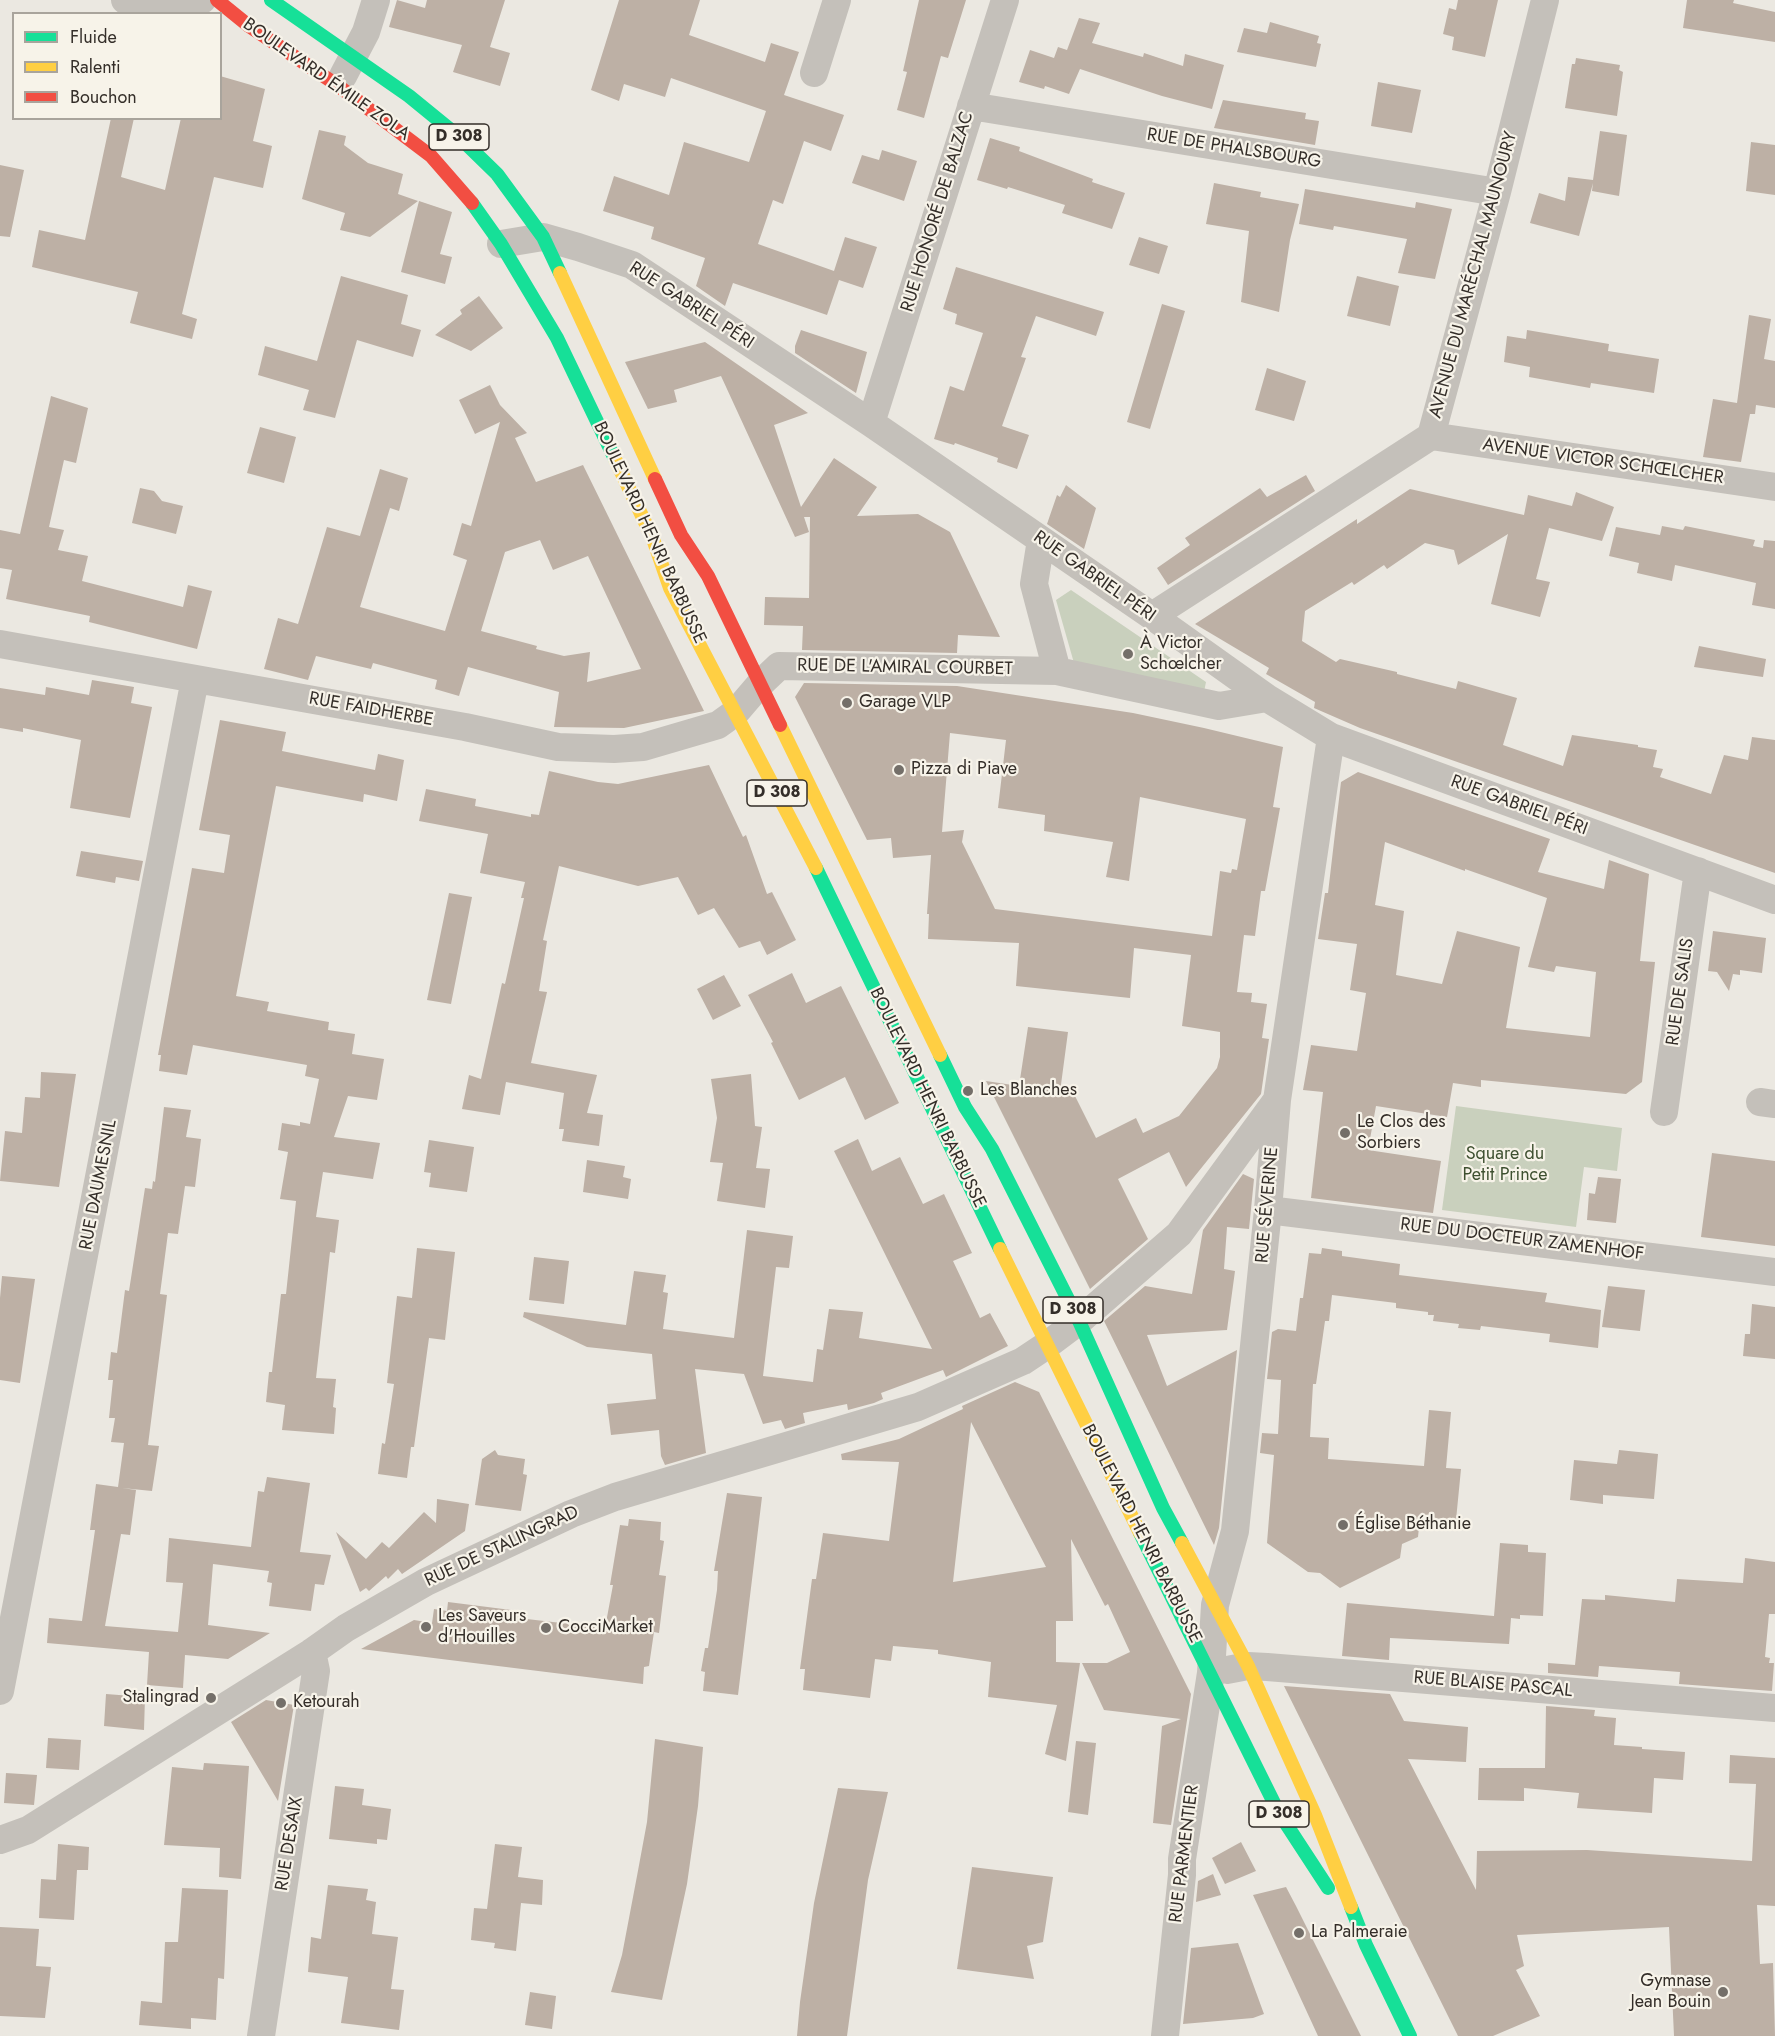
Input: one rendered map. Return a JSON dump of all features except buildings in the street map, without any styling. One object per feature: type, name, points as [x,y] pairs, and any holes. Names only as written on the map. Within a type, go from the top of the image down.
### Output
[{"type":"main road","name":"BOULEVARD ÉMILE ZOLA","points":[[217,0],[298,61],[337,85],[431,156],[466,195],[501,244]]},
{"type":"main road","name":"BOULEVARD ÉMILE ZOLA","points":[[271,0],[409,96],[458,136],[497,174],[543,237]]},
{"type":"main road","name":"BOULEVARD HENRI BARBUSSE","points":[[543,237],[681,535],[708,576],[965,1107],[992,1149],[1079,1321],[1163,1508],[1248,1666],[1315,1815],[1366,1945],[1410,2036]]},
{"type":"main road","name":"BOULEVARD HENRI BARBUSSE","points":[[501,244],[557,338],[653,539],[670,588],[827,890],[1047,1346],[1211,1673],[1278,1813],[1366,1945]]},
{"type":"street","points":[[125,0],[158,12]]},
{"type":"street","points":[[174,12],[202,0]]},
{"type":"street","points":[[337,85],[355,57],[376,0]]},
{"type":"street","points":[[814,73],[837,0]]},
{"type":"street","name":"RUE HONORÉ DE BALZAC","points":[[871,423],[1005,0]]},
{"type":"street","name":"AVENUE DU MARÉCHAL MAUNOURY","points":[[1152,616],[1431,436],[1497,192],[1545,0]]},
{"type":"street","name":"RUE DE PHALSBOURG","points":[[971,106],[1497,192]]},
{"type":"street","points":[[501,244],[543,237]]},
{"type":"street","name":"RUE GABRIEL PÉRI","points":[[543,237],[632,265],[871,423],[1267,698],[1331,737],[1775,900]]},
{"type":"street","name":"AVENUE VICTOR SCHŒLCHER","points":[[1431,436],[1775,487]]},
{"type":"street","points":[[1041,540],[1034,584],[1057,671]]},
{"type":"street","name":"RUE FAIDHERBE","points":[[0,644],[465,727],[558,747],[614,749],[643,747],[718,725],[736,712]]},
{"type":"street","name":"RUE DE L'AMIRAL COURBET","points":[[736,712],[779,666],[1057,671],[1219,706],[1267,698]]},
{"type":"street","name":"RUE DAUMESNIL","points":[[0,1691],[195,679]]},
{"type":"street","name":"RUE SÉVERINE","points":[[1211,1673],[1215,1605],[1235,1531],[1269,1210],[1277,1100],[1331,737]]},
{"type":"street","name":"RUE DE SALIS","points":[[1664,1112],[1698,871]]},
{"type":"street","name":"RUE DE STALINGRAD","points":[[0,1840],[28,1830],[312,1652],[346,1628],[426,1582],[571,1514],[615,1497],[918,1407],[1023,1361],[1079,1321],[1179,1234],[1277,1100]]},
{"type":"street","name":"RUE DU DOCTEUR ZAMENHOF","points":[[1269,1210],[1775,1272]]},
{"type":"street","name":"RUE DESAIX","points":[[261,2036],[316,1671],[312,1652]]},
{"type":"street","name":"RUE BLAISE PASCAL","points":[[1211,1673],[1248,1666],[1775,1708]]},
{"type":"street","name":"RUE PARMENTIER","points":[[1165,2036],[1182,1859],[1211,1673]]},
{"type":"green space","points":[[1071,590],[1206,682],[1204,692],[1074,663],[1056,600]]},
{"type":"green space","name":"Square du Petit Prince","points":[[1456,1106],[1622,1128],[1617,1171],[1584,1167],[1576,1227],[1442,1210]]},
{"type":"traffic: fast","points":[[271,0],[409,96],[458,136],[497,174],[543,237],[560,273]]},
{"type":"traffic: fast","points":[[472,203],[501,244],[557,338],[615,459]]},
{"type":"traffic: fast","points":[[816,868],[1000,1249]]},
{"type":"traffic: fast","points":[[940,1055],[965,1107],[992,1149],[1079,1321],[1163,1508],[1182,1543]]},
{"type":"traffic: fast","points":[[1140,1533],[1279,1813],[1328,1888]]},
{"type":"traffic: fast","points":[[1351,1907],[1366,1945],[1410,2036]]},
{"type":"traffic: slow","points":[[560,273],[655,479]]},
{"type":"traffic: slow","points":[[615,459],[653,539],[670,588],[816,868]]},
{"type":"traffic: slow","points":[[780,725],[940,1055]]},
{"type":"traffic: slow","points":[[1000,1249],[1140,1533]]},
{"type":"traffic: slow","points":[[1182,1543],[1248,1666],[1315,1815],[1351,1907]]},
{"type":"traffic: jam","points":[[217,0],[249,26],[337,85],[431,156],[472,203]]},
{"type":"traffic: jam","points":[[655,479],[681,535],[708,576],[780,725]]},
{"type":"place","name":"À Victor Schœlcher","points":[[1128,654]]},
{"type":"place","name":"Garage VLP","points":[[847,703]]},
{"type":"place","name":"Pizza di Piave","points":[[899,770]]},
{"type":"place","name":"Les Blanches","points":[[968,1091]]},
{"type":"place","name":"Le Clos des Sorbiers","points":[[1345,1133]]},
{"type":"place","name":"Église Béthanie","points":[[1343,1525]]},
{"type":"place","name":"Les Saveurs d'Houilles","points":[[426,1627]]},
{"type":"place","name":"CocciMarket","points":[[546,1628]]},
{"type":"place","name":"Stalingrad","points":[[211,1698]]},
{"type":"place","name":"Ketourah","points":[[281,1703]]},
{"type":"place","name":"La Palmeraie","points":[[1299,1933]]},
{"type":"place","name":"Gymnase Jean Bouin","points":[[1723,1992]]}]
